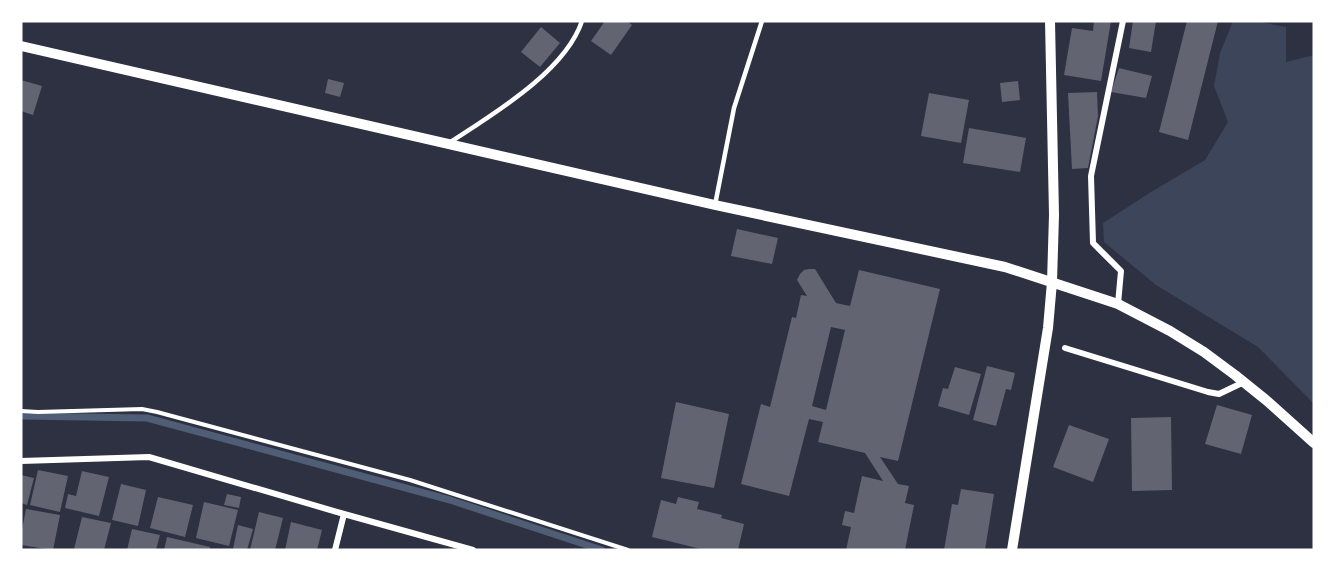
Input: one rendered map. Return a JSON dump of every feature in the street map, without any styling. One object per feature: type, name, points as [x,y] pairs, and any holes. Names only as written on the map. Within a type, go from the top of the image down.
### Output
[{"type":"street","points":[[1012,550],[1047,328],[1052,282],[1054,215],[1050,21]]},
{"type":"street","points":[[1118,304],[1121,271],[1093,243],[1091,176],[1123,21]]},
{"type":"street","points":[[21,46],[715,205],[1005,267],[1118,304],[1170,331],[1204,352],[1244,382],[1314,443]]},
{"type":"street","points":[[1065,348],[1208,392],[1219,394],[1244,382]]},
{"type":"street","points":[[21,461],[149,457],[473,550]]},
{"type":"street","points":[[335,550],[344,514]]},
{"type":"lane","points":[[448,143],[494,115],[558,61],[579,30],[582,21]]},
{"type":"lane","points":[[715,205],[734,108],[762,21]]},
{"type":"path","points":[[21,411],[142,409],[157,412],[410,480],[628,550]]},
{"type":"shaded area","points":[[1233,21],[1255,21],[1286,27],[1286,62],[1314,55],[1314,404],[1258,347],[1156,285],[1104,242],[1103,223],[1205,160],[1228,122],[1214,86],[1220,53]]},
{"type":"building","points":[[605,21],[627,21],[632,25],[611,55],[591,41]]},
{"type":"building","points":[[1094,21],[1111,21],[1101,81],[1064,75],[1072,28],[1093,31]]},
{"type":"building","points":[[1133,21],[1156,21],[1151,52],[1129,48]]},
{"type":"building","points":[[1187,21],[1218,21],[1188,140],[1159,132]]},
{"type":"building","points":[[541,27],[560,43],[540,67],[521,52]]},
{"type":"building","points":[[1119,68],[1152,76],[1146,98],[1111,92]]},
{"type":"building","points":[[328,79],[344,83],[340,97],[325,93]]},
{"type":"building","points":[[21,80],[42,86],[33,115],[21,111]]},
{"type":"building","points":[[1018,81],[1020,100],[1002,102],[1000,83]]},
{"type":"building","points":[[1097,92],[1098,116],[1088,168],[1072,169],[1068,93]]},
{"type":"building","points":[[929,93],[969,100],[961,143],[921,136]]},
{"type":"building","points":[[969,128],[1026,138],[1020,172],[963,163]]},
{"type":"building","points":[[737,229],[778,238],[772,264],[731,256]]},
{"type":"building","points":[[815,269],[836,303],[850,306],[859,270],[940,289],[898,461],[880,457],[898,484],[909,486],[905,503],[914,505],[905,550],[846,550],[851,527],[842,525],[845,511],[854,513],[862,476],[883,481],[865,453],[818,442],[823,422],[809,419],[789,496],[741,484],[761,404],[770,407],[792,317],[796,318],[801,295],[807,296],[797,280],[804,270]],"holes":[[[831,327],[845,330],[826,410],[812,406]]]},
{"type":"building","points":[[987,366],[1015,373],[1011,390],[1006,389],[996,426],[973,420]]},
{"type":"building","points":[[955,367],[981,374],[969,415],[938,406],[943,388],[948,389]]},
{"type":"building","points":[[676,402],[729,414],[714,488],[661,478]]},
{"type":"building","points":[[1217,405],[1252,415],[1241,454],[1205,444]]},
{"type":"building","points":[[1171,417],[1172,490],[1132,491],[1131,418]]},
{"type":"building","points":[[1069,425],[1109,439],[1093,482],[1053,467]]},
{"type":"building","points":[[38,470],[68,476],[60,512],[30,505]]},
{"type":"building","points":[[82,471],[109,477],[99,516],[65,508],[68,494],[76,496]]},
{"type":"building","points":[[21,475],[34,478],[27,505],[21,503]]},
{"type":"building","points":[[121,484],[146,490],[138,526],[112,520]]},
{"type":"building","points":[[961,489],[994,494],[985,550],[944,550],[952,504],[958,505]]},
{"type":"building","points":[[227,494],[241,497],[239,508],[224,505]]},
{"type":"building","points":[[158,497],[193,505],[185,537],[150,528]]},
{"type":"building","points":[[678,497],[699,502],[697,509],[722,515],[721,518],[744,524],[738,550],[705,550],[652,537],[661,500],[676,504]]},
{"type":"building","points":[[204,502],[238,510],[229,546],[196,538]]},
{"type":"building","points":[[26,509],[60,515],[53,550],[21,545]]},
{"type":"building","points":[[259,512],[283,518],[275,550],[250,550]]},
{"type":"building","points":[[82,517],[111,523],[104,550],[74,549]]},
{"type":"building","points":[[291,522],[322,530],[317,550],[285,550]]},
{"type":"building","points":[[238,525],[253,529],[247,550],[233,549]]},
{"type":"building","points":[[132,529],[160,535],[156,550],[127,550]]},
{"type":"building","points":[[167,537],[210,547],[210,550],[164,550]]},
{"type":"waterway","points":[[21,416],[147,418],[450,500],[602,550]]}]
